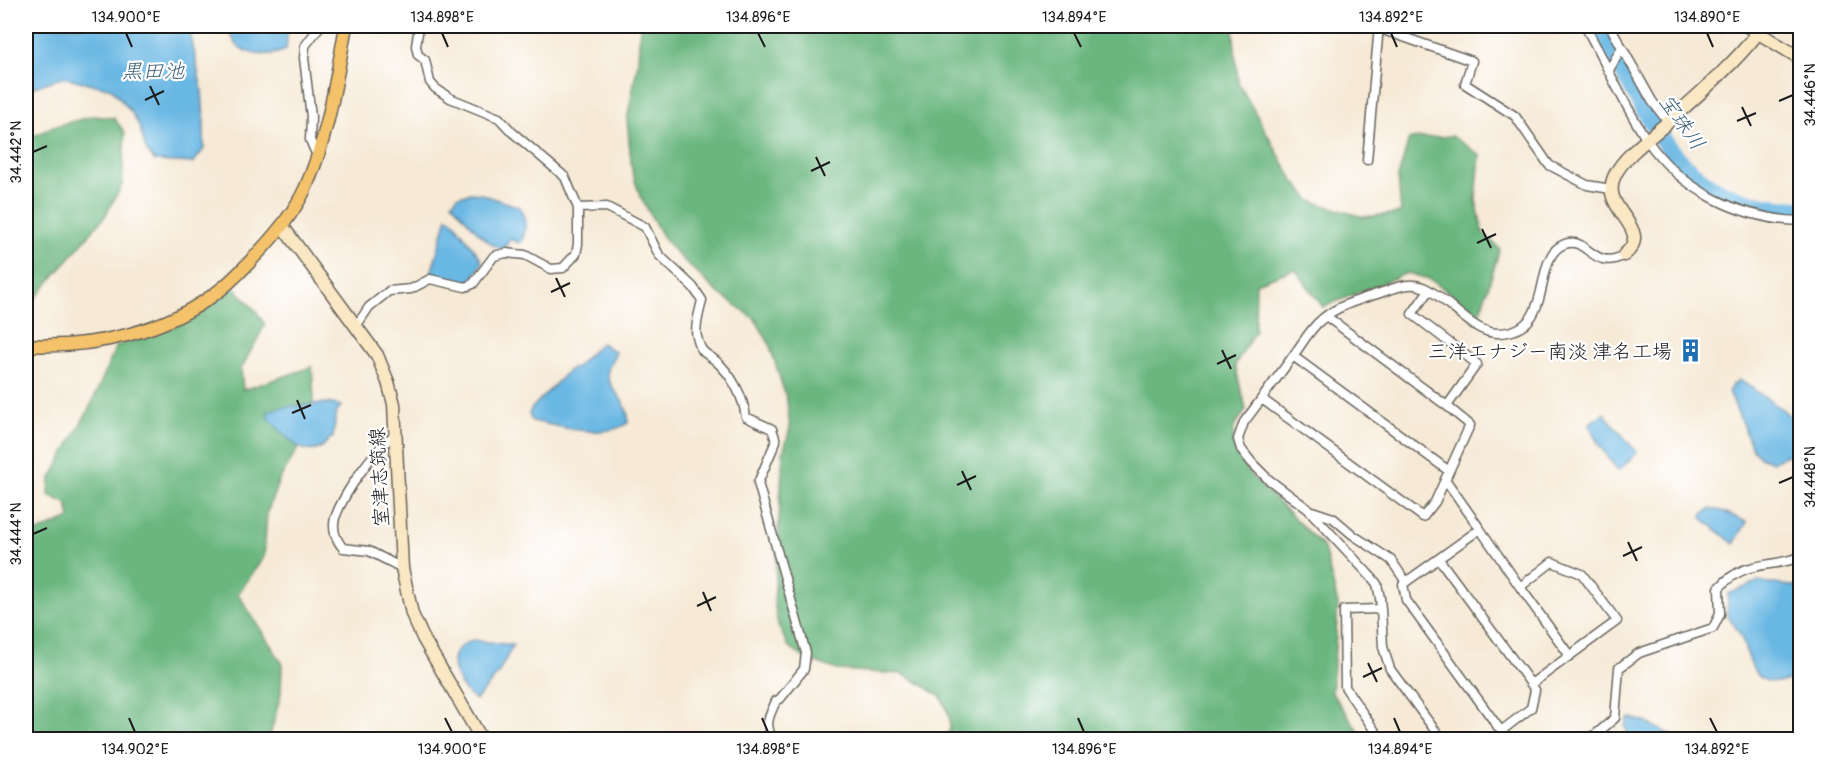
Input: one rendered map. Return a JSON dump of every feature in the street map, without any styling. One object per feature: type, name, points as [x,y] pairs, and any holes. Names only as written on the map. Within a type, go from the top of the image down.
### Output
[{"type":"main road","points":[[26,345],[56,346],[113,339],[161,323],[219,291],[283,227],[304,190],[317,156],[332,99],[346,26]]},
{"type":"main road","points":[[1747,26],[1799,53]]},
{"type":"main road","points":[[1624,255],[1633,248],[1636,239],[1632,228],[1615,204],[1611,189],[1615,175],[1627,159],[1649,138],[1728,68],[1758,33]]},
{"type":"main road","name":"室津志筑線","points":[[283,227],[378,355],[394,404],[402,568],[412,614],[478,738]]},
{"type":"street","points":[[317,156],[310,140],[304,58],[305,46],[320,26]]},
{"type":"street","points":[[357,325],[369,307],[389,291],[411,289],[430,279],[465,287],[473,284],[494,256],[506,253],[525,255],[551,268],[563,268],[576,254],[578,208],[565,177],[499,118],[450,98],[430,82],[425,60],[418,55],[416,46],[419,26]]},
{"type":"street","points":[[1367,160],[1376,26],[1472,62],[1465,84],[1515,116],[1545,162],[1587,185],[1611,189]]},
{"type":"street","points":[[1585,26],[1649,138],[1674,171],[1717,201],[1735,209],[1772,219],[1800,221]]},
{"type":"street","points":[[1610,26],[1667,123]]},
{"type":"street","points":[[1609,70],[1622,47]]},
{"type":"street","points":[[578,208],[607,207],[645,227],[659,255],[693,287],[702,300],[696,335],[703,354],[715,360],[727,373],[743,400],[746,417],[772,429],[776,441],[759,483],[806,652],[804,669],[776,701],[768,720],[768,729],[773,740]]},
{"type":"street","points":[[1442,740],[1390,669],[1383,647],[1377,584],[1308,509],[1268,479],[1252,463],[1241,448],[1238,439],[1241,429],[1320,320],[1348,305],[1405,285],[1418,285],[1429,290],[1484,330],[1501,333],[1518,329],[1534,314],[1551,255],[1560,246],[1566,243],[1579,244],[1599,259],[1606,261],[1618,259],[1624,255]]},
{"type":"street","points":[[1429,290],[1412,314],[1477,364],[1447,406]]},
{"type":"street","points":[[1262,399],[1423,517],[1435,502],[1470,425],[1326,316]]},
{"type":"street","points":[[1293,356],[1447,475],[1480,529],[1570,656]]},
{"type":"street","points":[[396,434],[388,439],[357,478],[334,519],[336,540],[343,548],[369,551],[402,568]]},
{"type":"street","points":[[1308,509],[1333,518],[1353,535],[1391,560],[1406,582]]},
{"type":"street","points":[[1439,559],[1535,690],[1531,708],[1504,736],[1406,600],[1403,584],[1480,529]]},
{"type":"street","points":[[1582,740],[1595,735],[1615,718],[1618,669],[1639,653],[1713,628],[1720,614],[1719,588],[1731,575],[1746,568],[1790,561],[1800,557]]},
{"type":"street","points":[[1520,586],[1552,562],[1582,574],[1617,621],[1531,684]]},
{"type":"street","points":[[1381,609],[1344,610],[1344,680],[1349,695],[1381,740]]},
{"type":"green space","points":[[640,26],[1233,26],[1238,82],[1293,180],[1311,201],[1363,217],[1401,213],[1398,177],[1409,139],[1452,136],[1480,155],[1476,200],[1483,233],[1500,249],[1480,313],[1429,279],[1407,273],[1323,307],[1295,269],[1256,283],[1255,331],[1235,365],[1246,410],[1234,427],[1233,448],[1251,475],[1324,548],[1338,604],[1332,693],[1364,739],[943,739],[950,730],[949,715],[941,697],[918,682],[902,674],[837,670],[803,657],[788,646],[778,625],[774,602],[783,453],[790,428],[787,401],[769,343],[755,319],[717,292],[677,254],[662,236],[640,196],[632,171],[627,120],[638,62]]},
{"type":"green space","points":[[93,116],[114,118],[125,133],[122,185],[105,216],[34,300],[26,318],[26,140],[52,127]]},
{"type":"green space","points":[[234,287],[257,312],[265,325],[241,369],[243,390],[312,367],[314,397],[305,437],[279,480],[267,513],[264,557],[238,594],[282,663],[281,694],[270,736],[268,740],[26,740],[26,537],[70,518],[67,504],[49,495],[50,480],[93,401],[116,346],[152,335],[185,320]]},
{"type":"water","name":"黒田池","points":[[26,26],[189,26],[202,91],[204,149],[193,163],[155,161],[146,150],[140,128],[132,113],[112,89],[63,77],[32,88],[26,85]]},
{"type":"water","name":"黒田池","points":[[227,26],[288,26],[286,50],[275,53],[250,53],[239,47]]},
{"type":"water","points":[[471,193],[520,207],[525,224],[522,241],[519,243],[510,239],[504,249],[483,237],[452,203],[458,196]]},
{"type":"water","points":[[447,217],[452,219],[480,257],[482,263],[471,281],[463,283],[431,274]]},
{"type":"water","points":[[601,343],[616,352],[608,370],[608,377],[626,408],[628,423],[607,431],[594,431],[532,421],[529,414],[532,408],[569,370],[575,368]]},
{"type":"water","points":[[1740,380],[1782,409],[1800,425],[1800,449],[1772,462],[1760,457],[1752,448],[1729,391],[1732,385]]},
{"type":"water","points":[[328,403],[341,406],[336,413],[333,438],[313,450],[305,449],[288,439],[268,417],[268,411],[283,407]]},
{"type":"water","points":[[1604,413],[1637,453],[1619,470],[1598,443],[1590,426],[1591,422]]},
{"type":"water","points":[[1710,509],[1722,511],[1747,522],[1734,544],[1702,518],[1703,514]]},
{"type":"water","points":[[1757,582],[1800,587],[1800,677],[1780,682],[1767,681],[1758,675],[1736,628],[1727,617],[1728,594]]},
{"type":"water","points":[[473,640],[513,645],[498,674],[476,700],[460,683],[453,665],[454,655],[458,649]]},
{"type":"water","points":[[1632,718],[1679,739],[1630,739],[1625,726],[1628,719]]},
{"type":"waterway","name":"宝珠川","points":[[1597,26],[1652,123],[1672,151],[1694,174],[1722,192],[1757,204],[1800,209]]},
{"type":"place","name":"三洋エナジー南淡 津名工場","points":[[1690,351]]}]
